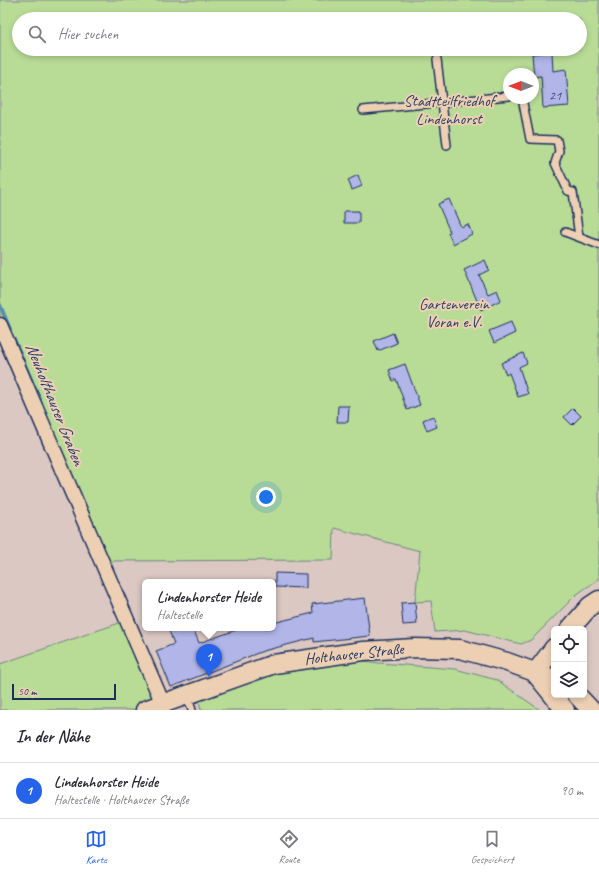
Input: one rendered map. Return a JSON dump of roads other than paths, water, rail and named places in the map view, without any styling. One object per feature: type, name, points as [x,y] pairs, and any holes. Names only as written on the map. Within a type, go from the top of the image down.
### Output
[{"type":"street","points":[[0,325],[163,704]]},
{"type":"street","points":[[573,626],[590,606],[599,600]]},
{"type":"street","name":"Holthauser Straße","points":[[145,710],[163,704],[189,703],[274,664],[356,652],[415,648],[460,649],[472,651],[507,662],[551,678]]},
{"type":"street","points":[[551,652],[535,673],[565,710]]},
{"type":"street","points":[[579,698],[591,710]]},
{"type":"lane","points":[[437,59],[447,145]]},
{"type":"lane","points":[[363,110],[503,97]]},
{"type":"lane","points":[[523,104],[530,140],[557,140],[558,151],[556,163],[568,191],[573,192],[579,237]]},
{"type":"lane","points":[[565,232],[599,245]]},
{"type":"waterway","name":"Neuholthauser Graben","points":[[0,305],[10,329]]},
{"type":"waterway","name":"Neuholthauser Graben","points":[[14,339],[46,414]]},
{"type":"place","name":"Lindenhorster Heide","points":[[209,677]]},
{"type":"park label","name":"Stadtteilfriedhof Lindenhorst","points":[[449,110]]},
{"type":"park label","name":"Gartenverein Voran e.V.","points":[[454,313]]}]
